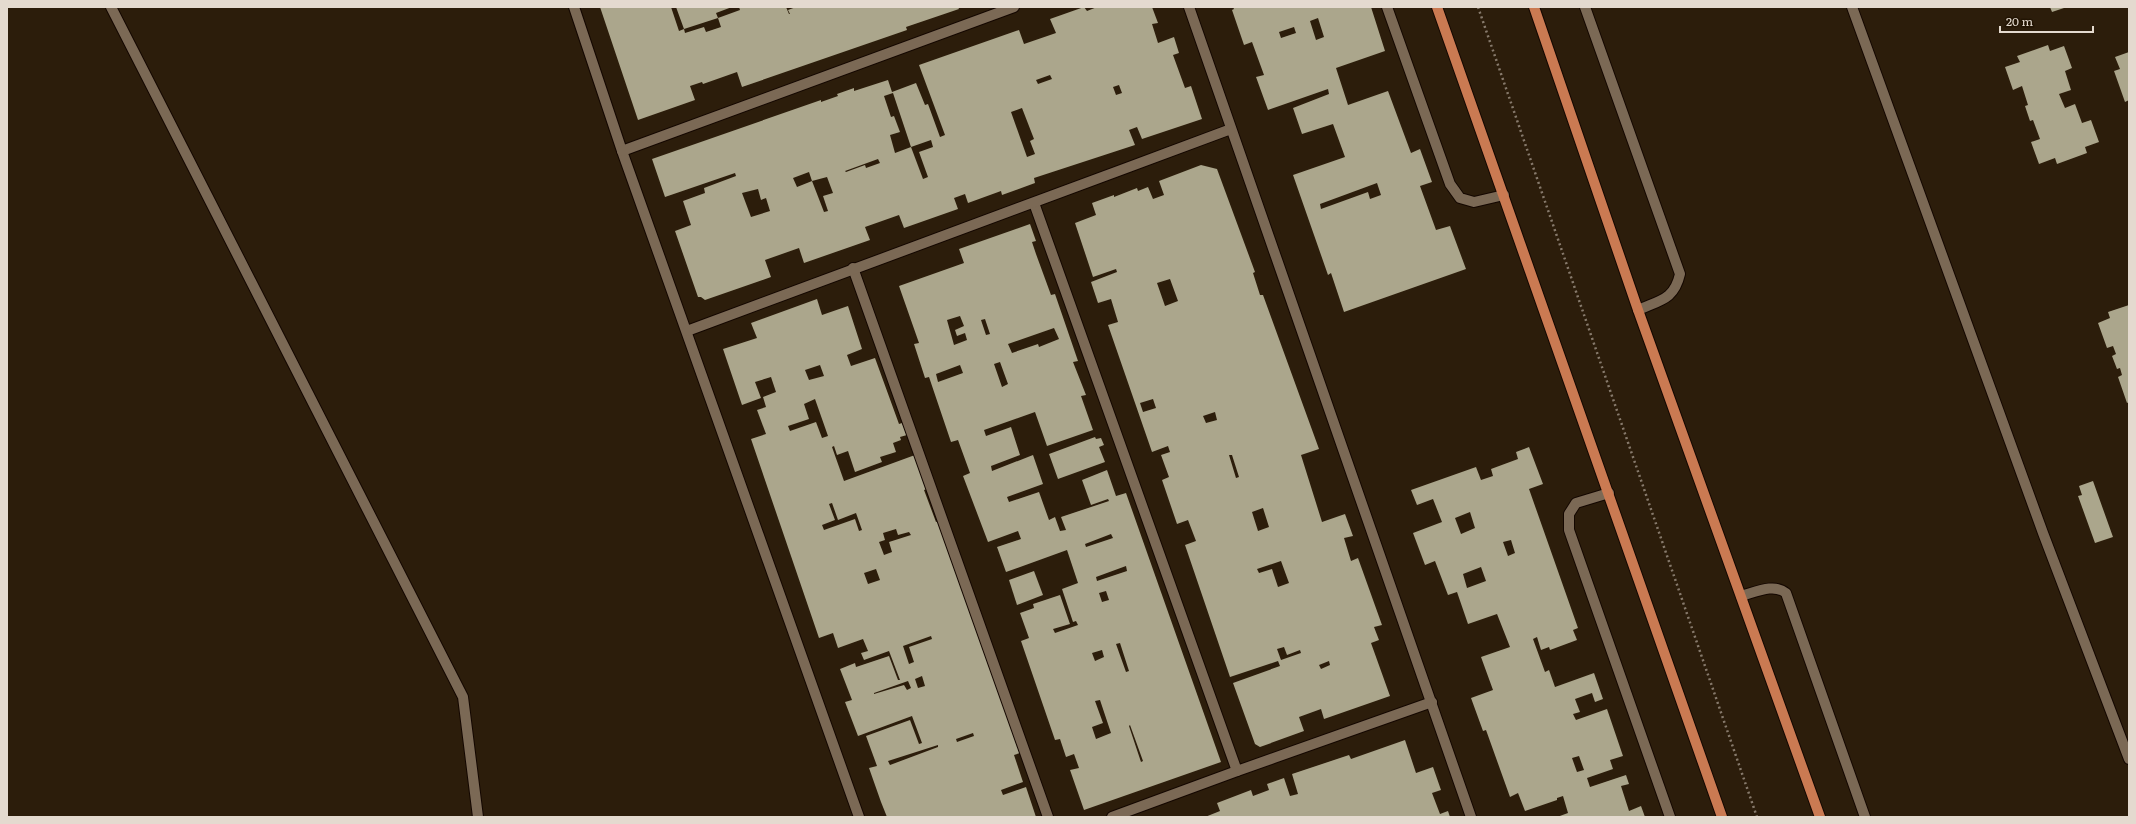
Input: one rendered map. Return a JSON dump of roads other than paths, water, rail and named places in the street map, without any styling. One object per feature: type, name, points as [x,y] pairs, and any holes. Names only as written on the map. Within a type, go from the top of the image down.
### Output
[{"type":"main road","points":[[1437,7],[1722,817]]},
{"type":"main road","points":[[1534,7],[1638,310],[1820,817]]},
{"type":"street","points":[[111,7],[463,697],[478,817]]},
{"type":"street","points":[[574,7],[622,151],[859,817]]},
{"type":"street","points":[[622,151],[1014,7]]},
{"type":"street","points":[[1189,7],[1471,817]]},
{"type":"street","points":[[1387,7],[1450,184],[1460,198],[1474,202],[1504,195]]},
{"type":"street","points":[[1585,7],[1680,274],[1677,289],[1666,298],[1638,310]]},
{"type":"street","points":[[1852,7],[2043,533],[2129,759]]},
{"type":"street","points":[[687,331],[852,268],[1034,204],[1231,130]]},
{"type":"street","points":[[1034,204],[1237,771]]},
{"type":"street","points":[[852,268],[1048,817]]},
{"type":"street","points":[[1609,493],[1576,503],[1569,514],[1569,530],[1670,817]]},
{"type":"street","points":[[1741,596],[1773,588],[1781,589],[1786,593],[1865,817]]},
{"type":"street","points":[[1112,817],[1432,702]]}]
